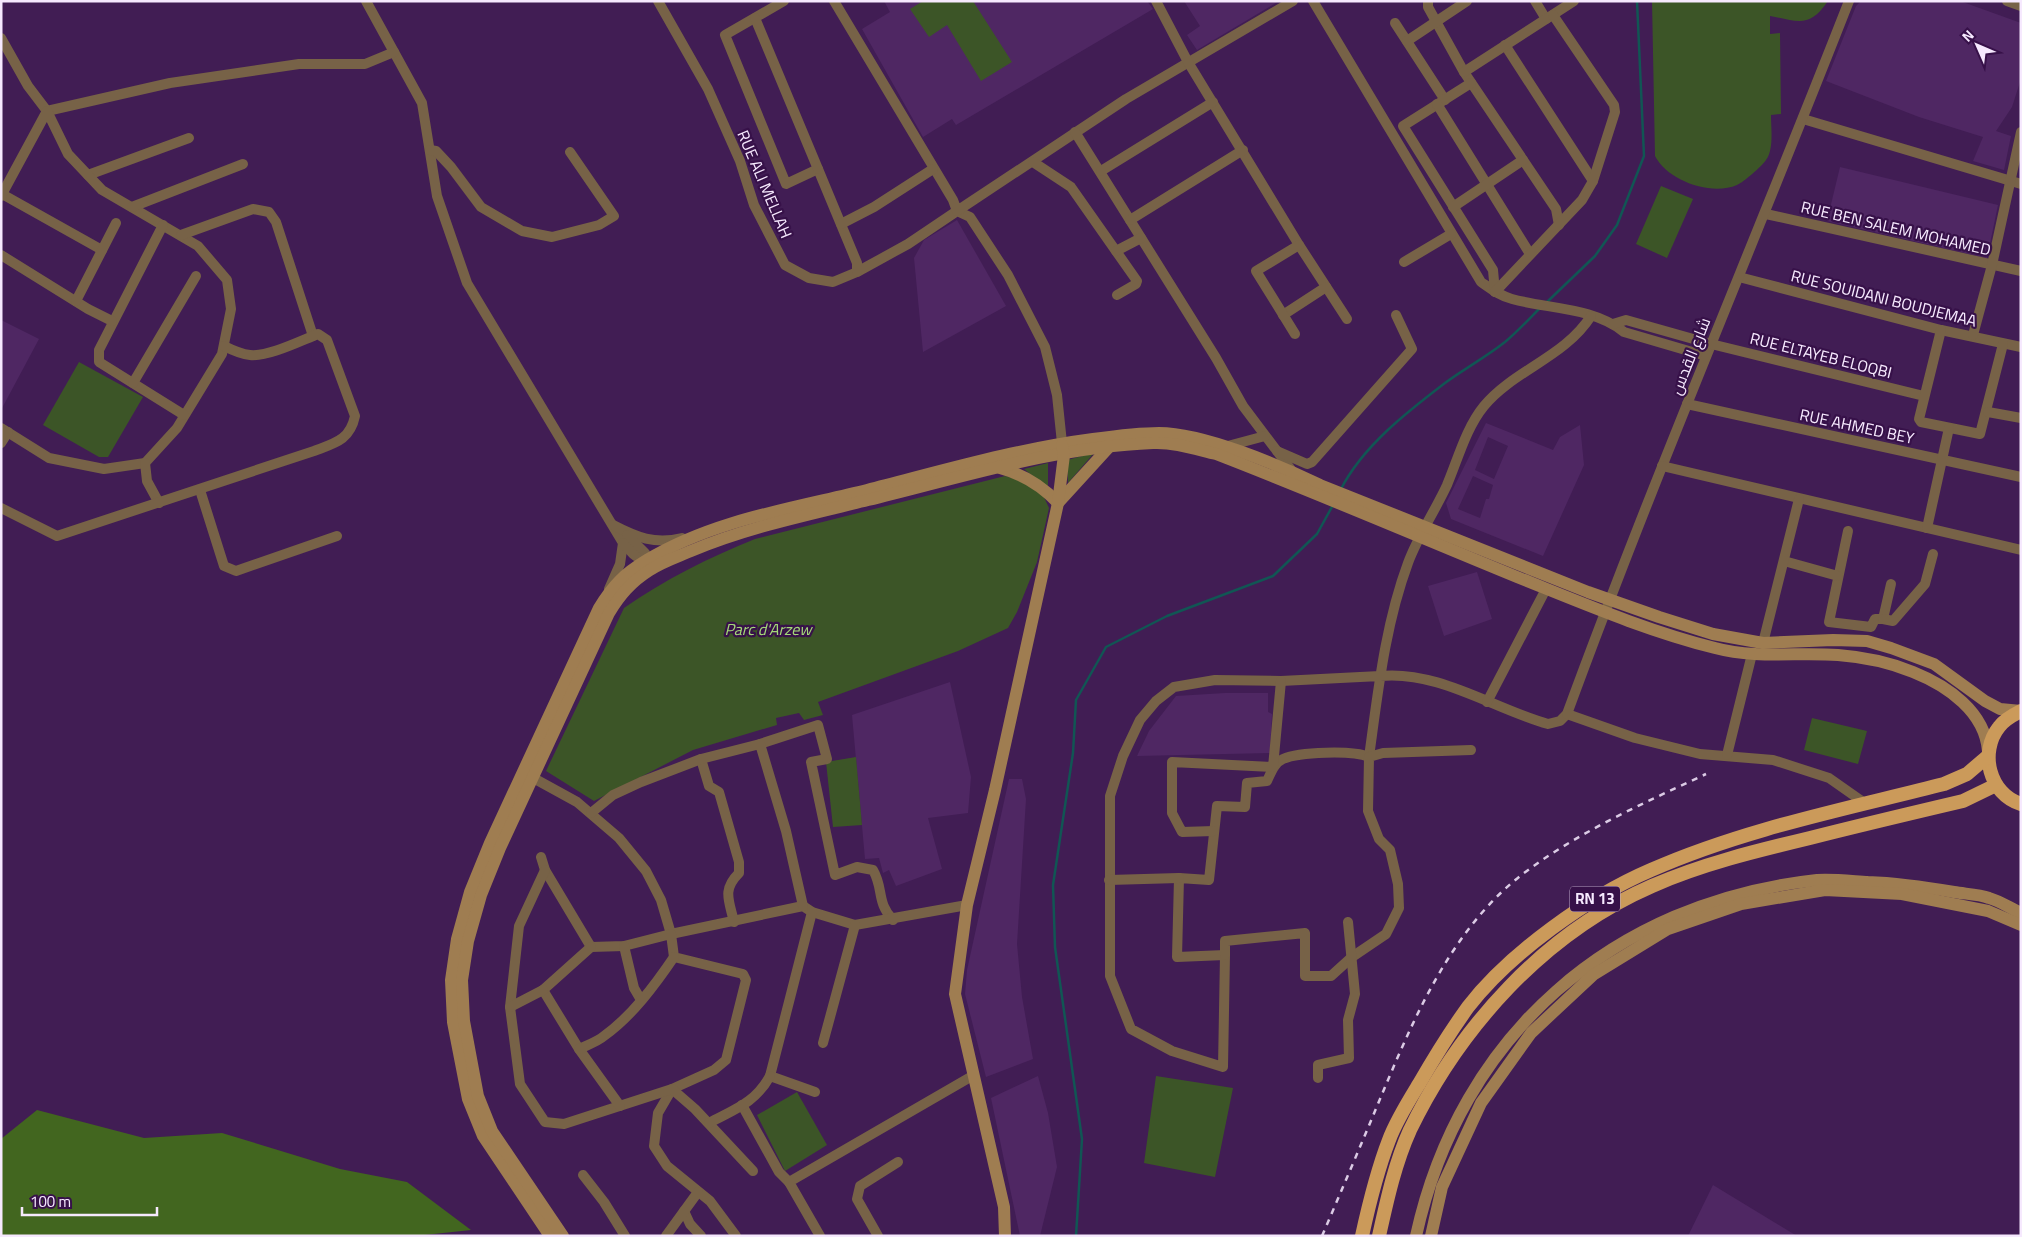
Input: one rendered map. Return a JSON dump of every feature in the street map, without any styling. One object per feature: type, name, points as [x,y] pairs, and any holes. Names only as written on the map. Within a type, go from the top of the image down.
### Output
[{"type":"highway","points":[[2021,711],[1999,727],[1992,738],[1988,754],[1991,776],[1996,785],[2005,796],[2021,804]]},
{"type":"highway","name":"RN 13","points":[[1362,1236],[1370,1198],[1389,1139],[1436,1054],[1469,1006],[1502,971],[1547,932],[1596,898],[1651,870],[1740,837],[1959,778],[1967,774],[1988,754]]},
{"type":"highway","name":"RN 13","points":[[1379,1236],[1391,1184],[1410,1132],[1442,1072],[1478,1021],[1523,972],[1568,937],[1606,910],[1651,886],[1710,864],[1963,800],[1996,785]]},
{"type":"main road","points":[[546,1232],[483,1136],[468,1099],[453,1022],[451,980],[457,939],[470,892],[609,613],[626,587],[648,565],[720,539],[775,523],[998,468],[1063,448],[1158,433],[1176,434],[1224,447],[1292,471],[1317,489]]},
{"type":"main road","points":[[563,1236],[492,1131],[478,1096],[464,1021],[462,980],[468,942],[478,904],[528,775],[607,595],[618,579],[717,529],[782,510],[1026,449],[1155,443],[1193,448],[1216,454],[1317,489],[1422,532],[1713,634],[1763,643],[1812,640],[1866,641],[1915,655],[1953,675],[1985,701],[2000,709],[2021,711]]},
{"type":"main road","points":[[1058,503],[1110,446]]},
{"type":"main road","points":[[1003,1234],[1004,1207],[956,994],[967,905],[997,780],[1058,503],[1063,448]]},
{"type":"main road","points":[[998,468],[1015,472],[1030,480],[1058,503]]},
{"type":"main road","points":[[1422,532],[1546,589],[1605,612],[1714,648],[1752,654],[1870,658],[1914,672],[1932,681],[1965,704],[1979,720],[1987,737],[1988,754]]},
{"type":"main road","points":[[1812,640],[1815,655]]},
{"type":"main road","points":[[1416,1236],[1424,1198],[1445,1142],[1472,1092],[1518,1028],[1546,1000],[1585,967],[1660,921],[1734,894],[1818,880],[1900,883],[1988,898],[2021,913]]},
{"type":"main road","points":[[1431,1236],[1442,1187],[1481,1103],[1531,1033],[1593,975],[1668,929],[1741,904],[1825,890],[1902,894],[1988,911],[2021,925]]},
{"type":"street","points":[[366,1],[422,103],[437,196],[467,284],[623,543],[633,554],[648,565]]},
{"type":"street","name":"RUE ALI MELLAH","points":[[658,1],[708,89],[740,161],[754,205],[785,265],[809,278],[833,282],[858,272],[908,244],[1033,162],[1075,132],[1188,62],[1293,1]]},
{"type":"street","points":[[784,1],[725,35],[786,184],[818,169]]},
{"type":"street","points":[[834,1],[953,200],[957,211],[970,216],[1008,275],[1045,346],[1057,395],[1063,448]]},
{"type":"street","points":[[1156,1],[1188,62],[1346,319]]},
{"type":"street","points":[[1313,1],[1481,282],[1494,292],[1511,299],[1563,308],[1591,316],[1614,324],[1624,332],[1706,356]]},
{"type":"street","points":[[1428,1],[1428,7],[1464,72],[1556,209],[1559,225]]},
{"type":"street","points":[[1407,41],[1467,1]]},
{"type":"street","points":[[1494,292],[1582,200],[1593,181],[1616,112],[1614,105],[1550,17],[1535,1]]},
{"type":"street","points":[[1464,72],[1574,1]]},
{"type":"street","name":"شارع القدس","points":[[1563,717],[1706,356],[1766,214],[1849,1]]},
{"type":"street","points":[[755,18],[857,263],[858,272]]},
{"type":"street","points":[[1395,23],[1407,41],[1487,185],[1530,254]]},
{"type":"street","points":[[1,38],[28,86],[47,110],[68,154],[102,190],[198,246],[226,280],[231,309],[222,354],[177,428],[145,463],[104,470],[49,458],[5,430],[1,443]]},
{"type":"street","points":[[1505,45],[1593,181]]},
{"type":"street","points":[[47,110],[170,84],[299,64],[365,64],[394,52]]},
{"type":"street","points":[[1472,83],[1403,126],[1493,270],[1494,292]]},
{"type":"street","points":[[1101,171],[1213,102]]},
{"type":"street","points":[[47,110],[2,195],[102,250]]},
{"type":"street","points":[[1803,119],[2021,184]]},
{"type":"street","points":[[1075,132],[1216,358],[1243,406],[1292,471]]},
{"type":"street","points":[[1973,335],[1992,265],[2021,132]]},
{"type":"street","points":[[88,174],[189,138]]},
{"type":"street","points":[[430,150],[436,151],[451,167],[481,207],[522,231],[552,237],[599,225],[614,216],[570,152]]},
{"type":"street","points":[[1130,220],[1243,150]]},
{"type":"street","points":[[1453,206],[1523,160]]},
{"type":"street","points":[[1033,162],[1071,187],[1138,282],[1117,295]]},
{"type":"street","points":[[132,207],[243,164]]},
{"type":"street","points":[[840,224],[874,206],[933,169]]},
{"type":"street","points":[[181,235],[253,209],[269,212],[276,222],[313,336]]},
{"type":"street","name":"RUE BEN SALEM MOHAMED","points":[[1766,214],[2021,271]]},
{"type":"street","points":[[76,301],[116,223]]},
{"type":"street","points":[[163,225],[112,321],[99,350],[99,362],[184,415]]},
{"type":"street","points":[[1404,262],[1451,234]]},
{"type":"street","points":[[1116,251],[1141,238]]},
{"type":"street","points":[[1295,334],[1256,271],[1299,245]]},
{"type":"street","points":[[1,255],[112,321]]},
{"type":"street","points":[[133,383],[196,276]]},
{"type":"street","name":"RUE SOUIDANI BOUDJEMAA","points":[[1739,277],[1941,330],[1973,335],[2021,347]]},
{"type":"street","points":[[1283,315],[1326,287]]},
{"type":"street","points":[[1276,451],[1307,464],[1312,462],[1406,356],[1412,347],[1396,315]]},
{"type":"street","points":[[1591,316],[1565,345],[1507,385],[1485,405],[1474,419],[1446,486],[1408,562],[1394,608],[1380,676],[1368,756],[1368,811],[1379,839],[1390,850],[1398,884],[1399,908],[1386,934],[1352,957],[1331,976],[1305,976],[1305,933],[1225,941],[1223,1067],[1172,1051],[1131,1029],[1110,976],[1108,880],[1110,796],[1123,756],[1140,720],[1156,700],[1174,687],[1215,680],[1281,681],[1380,676],[1391,675],[1437,682],[1548,724],[1563,717],[1635,738],[1700,754],[1773,760],[1829,778],[1866,804]]},
{"type":"street","name":"RUE ELTAYEB ELOQBI","points":[[1614,324],[1626,320],[1711,344],[1924,396]]},
{"type":"street","points":[[1941,330],[1924,396],[1920,420],[1949,428],[1980,434],[1988,412],[2003,344]]},
{"type":"street","points":[[1,508],[57,536],[200,490],[332,444],[341,440],[352,428],[355,416],[327,340],[318,334],[277,350],[253,356],[240,354],[224,346]]},
{"type":"street","name":"RUE AHMED BEY","points":[[1687,404],[2021,477]]},
{"type":"street","points":[[1988,412],[2021,418]]},
{"type":"street","points":[[1927,528],[1949,428]]},
{"type":"street","points":[[1224,447],[1264,436]]},
{"type":"street","points":[[145,463],[147,481],[159,503]]},
{"type":"street","points":[[1662,466],[2021,550]]},
{"type":"street","points":[[200,490],[224,566],[236,571],[337,536]]},
{"type":"street","points":[[1763,643],[1799,499]]},
{"type":"street","points":[[612,524],[637,536],[666,542],[717,529]]},
{"type":"street","points":[[612,524],[645,553],[648,565]]},
{"type":"street","points":[[1848,531],[1828,622],[1871,627],[1875,619],[1893,621],[1925,584],[1933,554]]},
{"type":"street","points":[[607,595],[620,564],[623,543]]},
{"type":"street","points":[[1784,561],[1838,576]]},
{"type":"street","points":[[1883,619],[1891,584]]},
{"type":"street","points":[[1487,702],[1546,589]]},
{"type":"street","points":[[1727,755],[1752,654]]},
{"type":"street","points":[[1108,880],[1179,878],[1209,880],[1217,806],[1245,807],[1247,783],[1267,781],[1273,767],[1281,681]]},
{"type":"street","points":[[591,813],[613,795],[701,759],[760,744],[818,725],[827,759],[811,762],[835,875],[858,867],[873,870],[878,878],[884,910],[893,920]]},
{"type":"street","points":[[760,744],[786,831],[803,906],[812,912],[855,925],[893,920],[967,905]]},
{"type":"street","points":[[1214,831],[1182,832],[1172,814],[1172,762],[1273,767],[1282,759],[1326,752],[1359,752],[1368,756],[1383,753],[1471,750]]},
{"type":"street","points":[[701,759],[709,786],[719,792],[739,862],[739,873],[731,881],[727,891],[734,922]]},
{"type":"street","points":[[528,775],[577,802],[619,838],[646,871],[661,900],[671,934],[674,957],[641,1000],[603,1037],[579,1049]]},
{"type":"street","points":[[541,857],[545,870],[591,947]]},
{"type":"street","points":[[545,870],[518,926],[510,1007],[520,1084],[545,1122],[564,1124],[672,1089],[714,1070],[726,1060],[746,980],[743,974],[738,971],[674,957]]},
{"type":"street","points":[[1179,878],[1177,957],[1225,955]]},
{"type":"street","points":[[510,1007],[543,990],[591,947],[624,946],[803,906]]},
{"type":"street","points":[[708,1123],[752,1100],[762,1091],[770,1076],[812,912]]},
{"type":"street","points":[[1318,1078],[1318,1065],[1349,1058],[1348,1020],[1355,994],[1348,922]]},
{"type":"street","points":[[824,1043],[855,925]]},
{"type":"street","points":[[624,946],[634,988],[641,1000]]},
{"type":"street","points":[[543,990],[579,1049],[620,1106]]},
{"type":"street","points":[[788,1182],[974,1075]]},
{"type":"street","points":[[770,1076],[814,1092]]},
{"type":"street","points":[[672,1089],[708,1123],[753,1171]]},
{"type":"street","points":[[672,1089],[658,1114],[654,1146],[667,1166],[710,1201],[736,1236]]},
{"type":"street","points":[[742,1106],[779,1172],[788,1182],[820,1236]]},
{"type":"street","points":[[878,1236],[858,1199],[860,1186],[898,1162]]},
{"type":"street","points":[[583,1175],[604,1202],[625,1236]]},
{"type":"street","points":[[666,1236],[698,1192]]},
{"type":"street","points":[[684,1211],[690,1224],[701,1236]]},
{"type":"shaded area","points":[[884,1],[1147,1],[1153,9],[956,125],[952,119],[923,137],[862,29],[890,12]]},
{"type":"shaded area","points":[[1184,1],[1279,1],[1197,50],[1187,35],[1200,26]]},
{"type":"shaded area","points":[[1861,1],[1960,1],[2021,23],[2021,79],[2012,107],[1996,131],[2011,136],[2004,170],[1973,161],[1983,137],[1919,117],[1826,81],[1856,6]]},
{"type":"shaded area","points":[[1840,167],[1998,205],[1987,258],[1827,221]]},
{"type":"shaded area","points":[[957,220],[1006,306],[923,352],[914,258],[924,240]]},
{"type":"shaded area","points":[[1,320],[39,339],[1,410]]},
{"type":"shaded area","points":[[1486,423],[1553,450],[1560,437],[1580,425],[1584,465],[1543,556],[1451,519],[1446,503]],"holes":[[[1488,437],[1508,446],[1494,479],[1475,470]],[[1473,476],[1493,485],[1480,518],[1458,509]]]},
{"type":"shaded area","points":[[1477,572],[1492,619],[1444,636],[1428,586]]},
{"type":"shaded area","points":[[950,682],[971,777],[968,813],[928,818],[942,869],[896,886],[889,870],[883,873],[879,858],[865,859],[852,715]]},
{"type":"shaded area","points":[[1268,693],[1268,712],[1272,714],[1270,753],[1137,756],[1149,731],[1176,696]]},
{"type":"shaded area","points":[[1009,779],[1022,779],[1026,799],[1017,944],[1022,997],[1033,1059],[986,1077],[965,994],[967,970]]},
{"type":"shaded area","points":[[1038,1076],[1048,1113],[1057,1167],[1040,1236],[1020,1236],[991,1098]]},
{"type":"shaded area","points":[[1713,1185],[1797,1236],[1688,1236]]},
{"type":"green space","points":[[923,1],[973,1],[1012,62],[981,81],[947,25],[929,37],[910,9]]},
{"type":"green space","points":[[1652,1],[1828,1],[1815,16],[1802,21],[1770,16],[1770,34],[1780,33],[1781,114],[1771,115],[1771,145],[1766,160],[1744,181],[1737,185],[1715,189],[1691,184],[1670,173],[1655,156]]},
{"type":"green space","points":[[1661,186],[1693,199],[1667,258],[1636,244]]},
{"type":"green space","points":[[79,362],[143,397],[108,457],[99,457],[43,425]]},
{"type":"green space","points":[[1094,453],[1068,483],[1067,460]]},
{"type":"green space","points":[[1048,463],[1048,488],[1024,469]]},
{"type":"green space","name":"Parc d'Arzew","points":[[1005,476],[1025,481],[1043,495],[1049,508],[1037,562],[1017,612],[1008,628],[958,651],[818,702],[823,715],[804,720],[799,713],[776,718],[777,725],[693,750],[594,801],[546,771],[624,608],[639,598],[721,553],[755,539]]},
{"type":"green space","points":[[1812,718],[1867,731],[1858,764],[1804,750]]},
{"type":"green space","points":[[856,757],[862,825],[833,827],[826,762]]},
{"type":"green space","points":[[1156,1076],[1233,1088],[1215,1177],[1144,1163]]},
{"type":"green space","points":[[797,1092],[827,1145],[785,1171],[757,1115]]},
{"type":"green space","points":[[37,1110],[144,1138],[222,1133],[340,1169],[407,1182],[471,1230],[415,1236],[1,1236],[1,1139]]},
{"type":"waterway","points":[[1547,302],[1595,256],[1617,225],[1644,156],[1637,1]]},
{"type":"waterway","points":[[1341,489],[1361,458],[1387,431],[1445,383],[1505,342],[1541,307]]},
{"type":"waterway","points":[[1076,1236],[1082,1139],[1055,947],[1053,885],[1073,753],[1076,700],[1106,647],[1167,616],[1273,576],[1317,534],[1333,505]]},
{"type":"railway","points":[[1322,1236],[1418,1013],[1453,951],[1474,923],[1497,896],[1545,858],[1590,831],[1706,774]]}]
